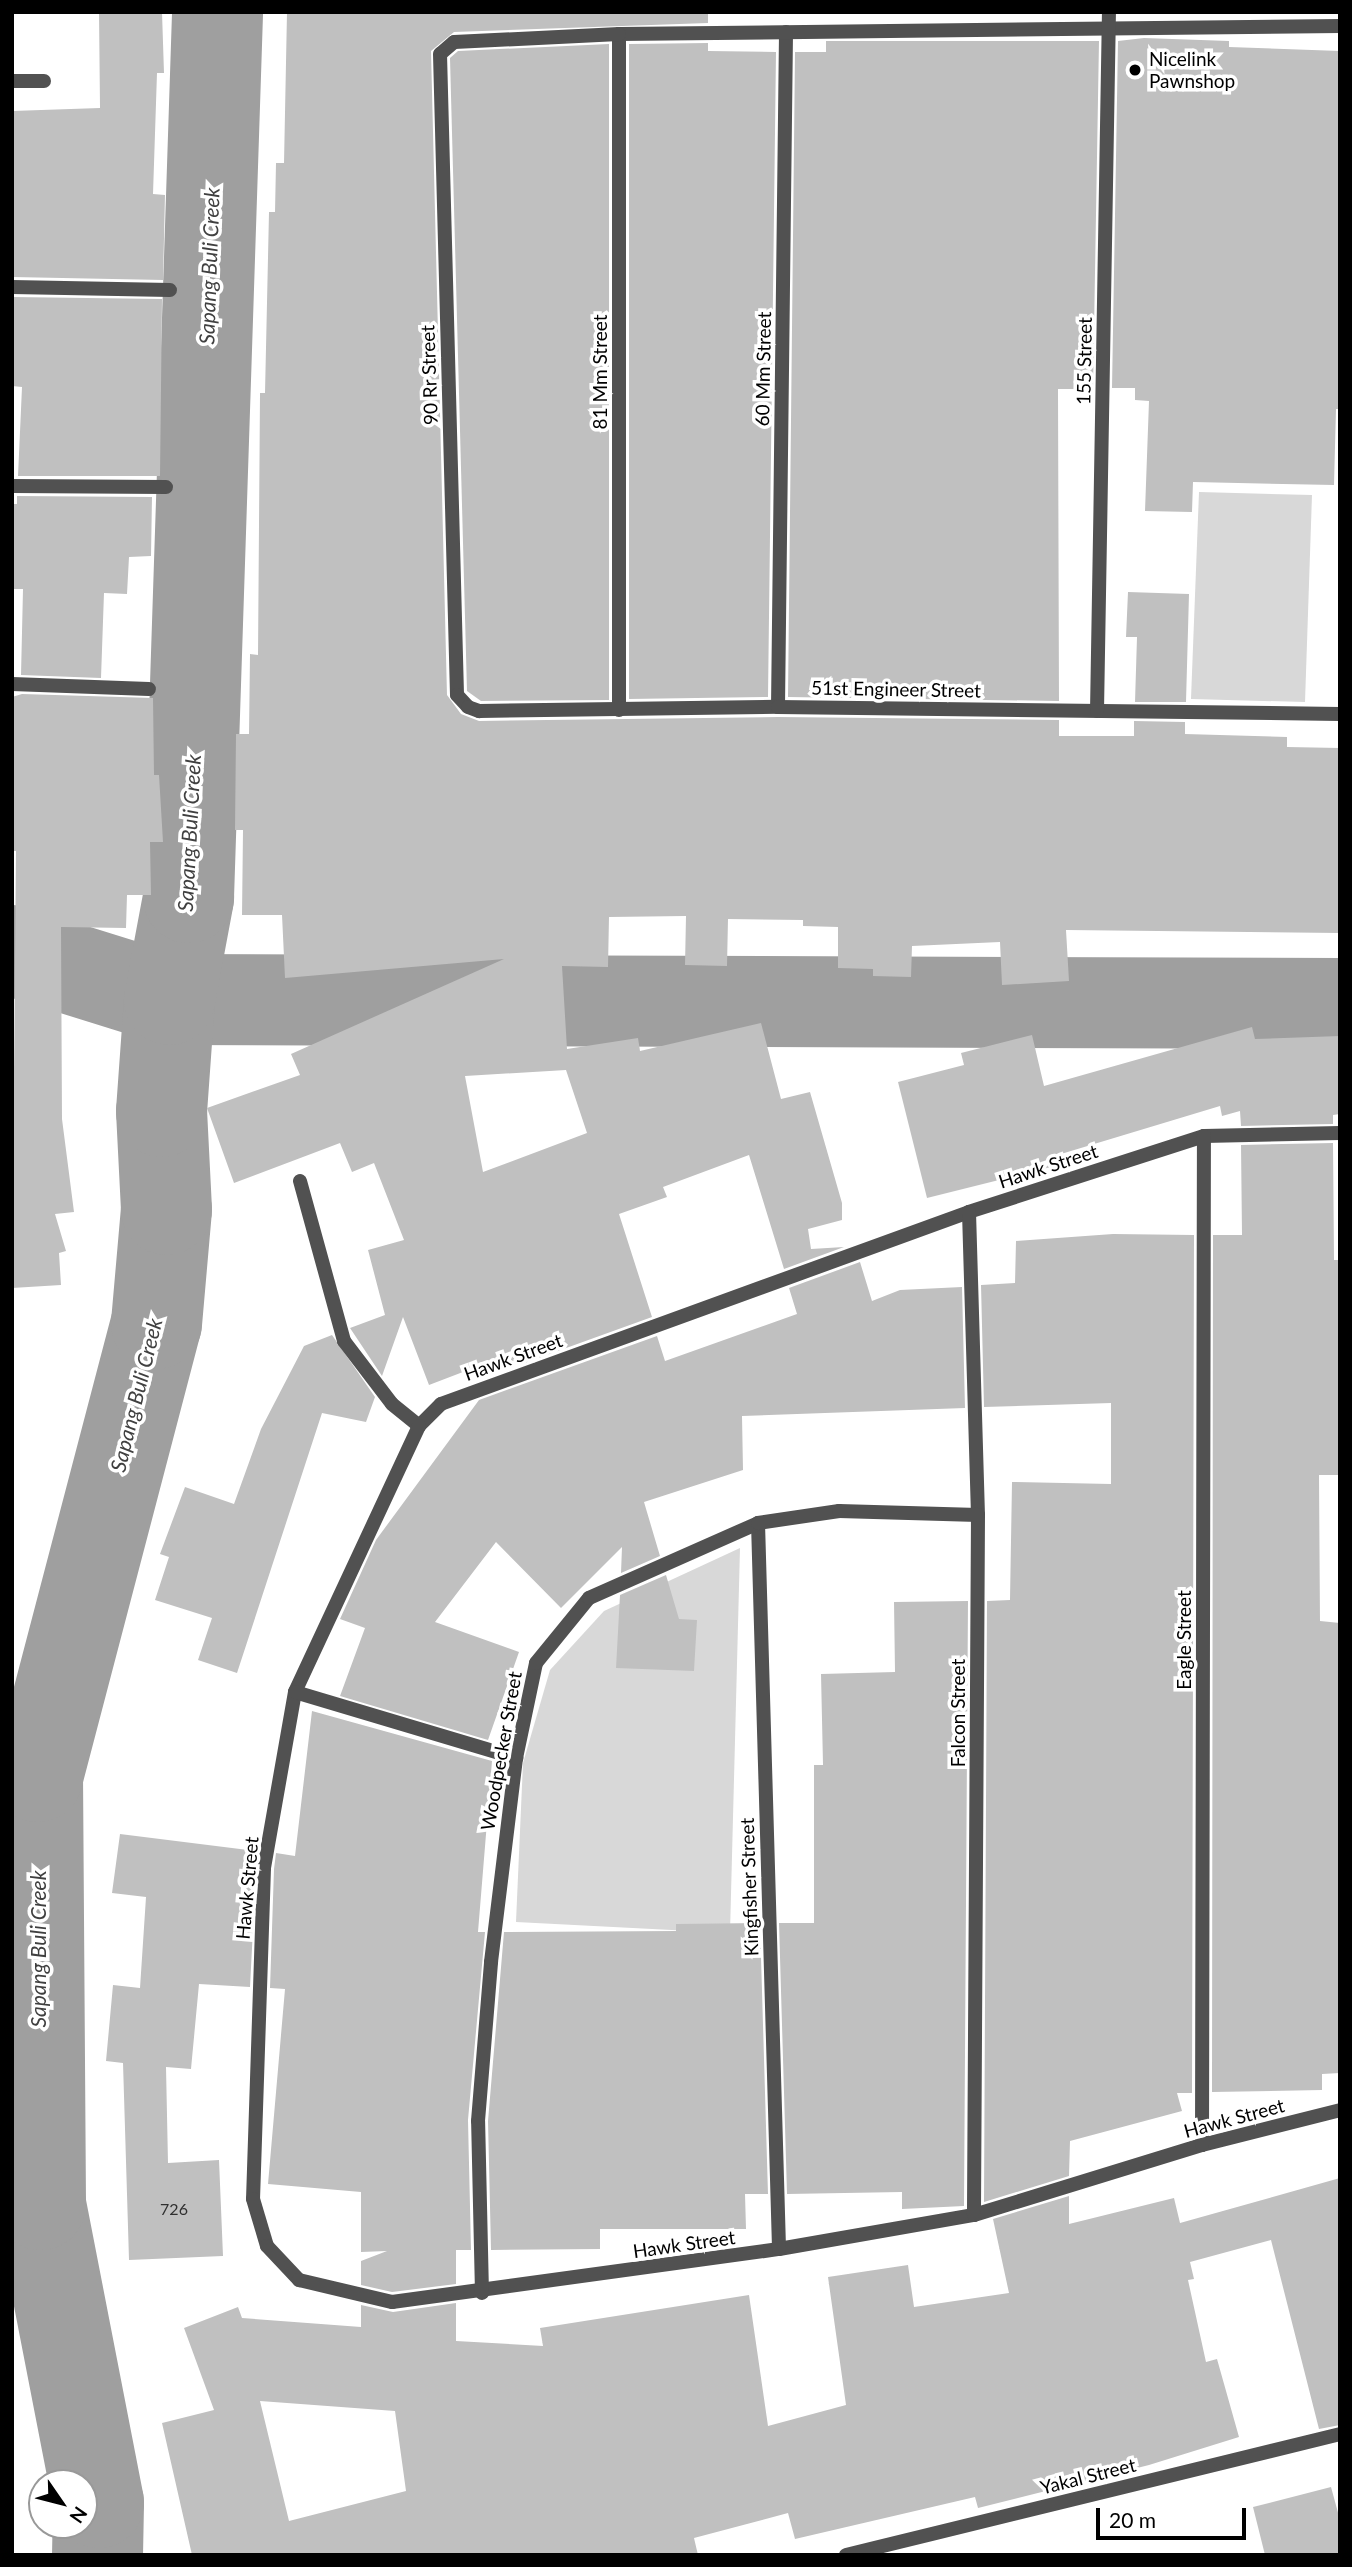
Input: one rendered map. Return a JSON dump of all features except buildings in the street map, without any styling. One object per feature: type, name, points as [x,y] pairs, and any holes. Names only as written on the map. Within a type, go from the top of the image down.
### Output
[{"type":"street","name":"155 Street","points":[[1097,711],[1109,12]]},
{"type":"street","points":[[620,34],[1340,26]]},
{"type":"street","name":"60 Mm Street","points":[[778,707],[786,32]]},
{"type":"street","name":"90 Rr Street","points":[[457,695],[440,54],[454,43],[620,34]]},
{"type":"street","name":"81 Mm Street","points":[[619,710],[620,34]]},
{"type":"street","points":[[12,80],[44,81]]},
{"type":"street","points":[[12,288],[170,290]]},
{"type":"street","points":[[12,486],[166,487]]},
{"type":"street","points":[[12,684],[149,688]]},
{"type":"street","name":"51st Engineer Street","points":[[457,695],[479,711],[778,707],[1340,714]]},
{"type":"street","name":"Hawk Street","points":[[1340,1133],[1204,1136],[969,1212],[441,1404],[419,1426],[295,1692],[264,1868],[253,2199],[267,2246],[299,2280],[392,2302],[482,2293],[779,2249],[974,2215],[1202,2145],[1340,2110]]},
{"type":"street","name":"Eagle Street","points":[[1202,2145],[1204,1136]]},
{"type":"street","points":[[300,1181],[344,1341],[392,1404],[419,1426]]},
{"type":"street","name":"Falcon Street","points":[[969,1212],[978,1515],[974,2215]]},
{"type":"street","name":"Woodpecker Street","points":[[482,2293],[478,2121],[491,1962],[516,1758],[536,1663],[589,1598],[758,1523],[839,1511],[978,1515]]},
{"type":"street","name":"Kingfisher Street","points":[[758,1523],[779,2249]]},
{"type":"street","points":[[295,1692],[516,1758]]},
{"type":"street","name":"Yakal Street","points":[[846,2555],[1340,2434]]},
{"type":"shaded area","points":[[1199,492],[1312,495],[1305,702],[1191,699]]},
{"type":"shaded area","points":[[740,1548],[730,1933],[516,1922],[523,1763],[550,1670],[604,1611]]},
{"type":"waterway","name":"Sapang Buli Creek","points":[[97,2555],[98,2502],[40,2204],[37,1776],[156,1323],[166,1209],[161,1111],[169,999],[188,897],[217,12]]},
{"type":"waterway","points":[[12,950],[169,999],[1340,1003]]},
{"type":"place","name":"Nicelink Pawnshop","points":[[1135,70]]}]
